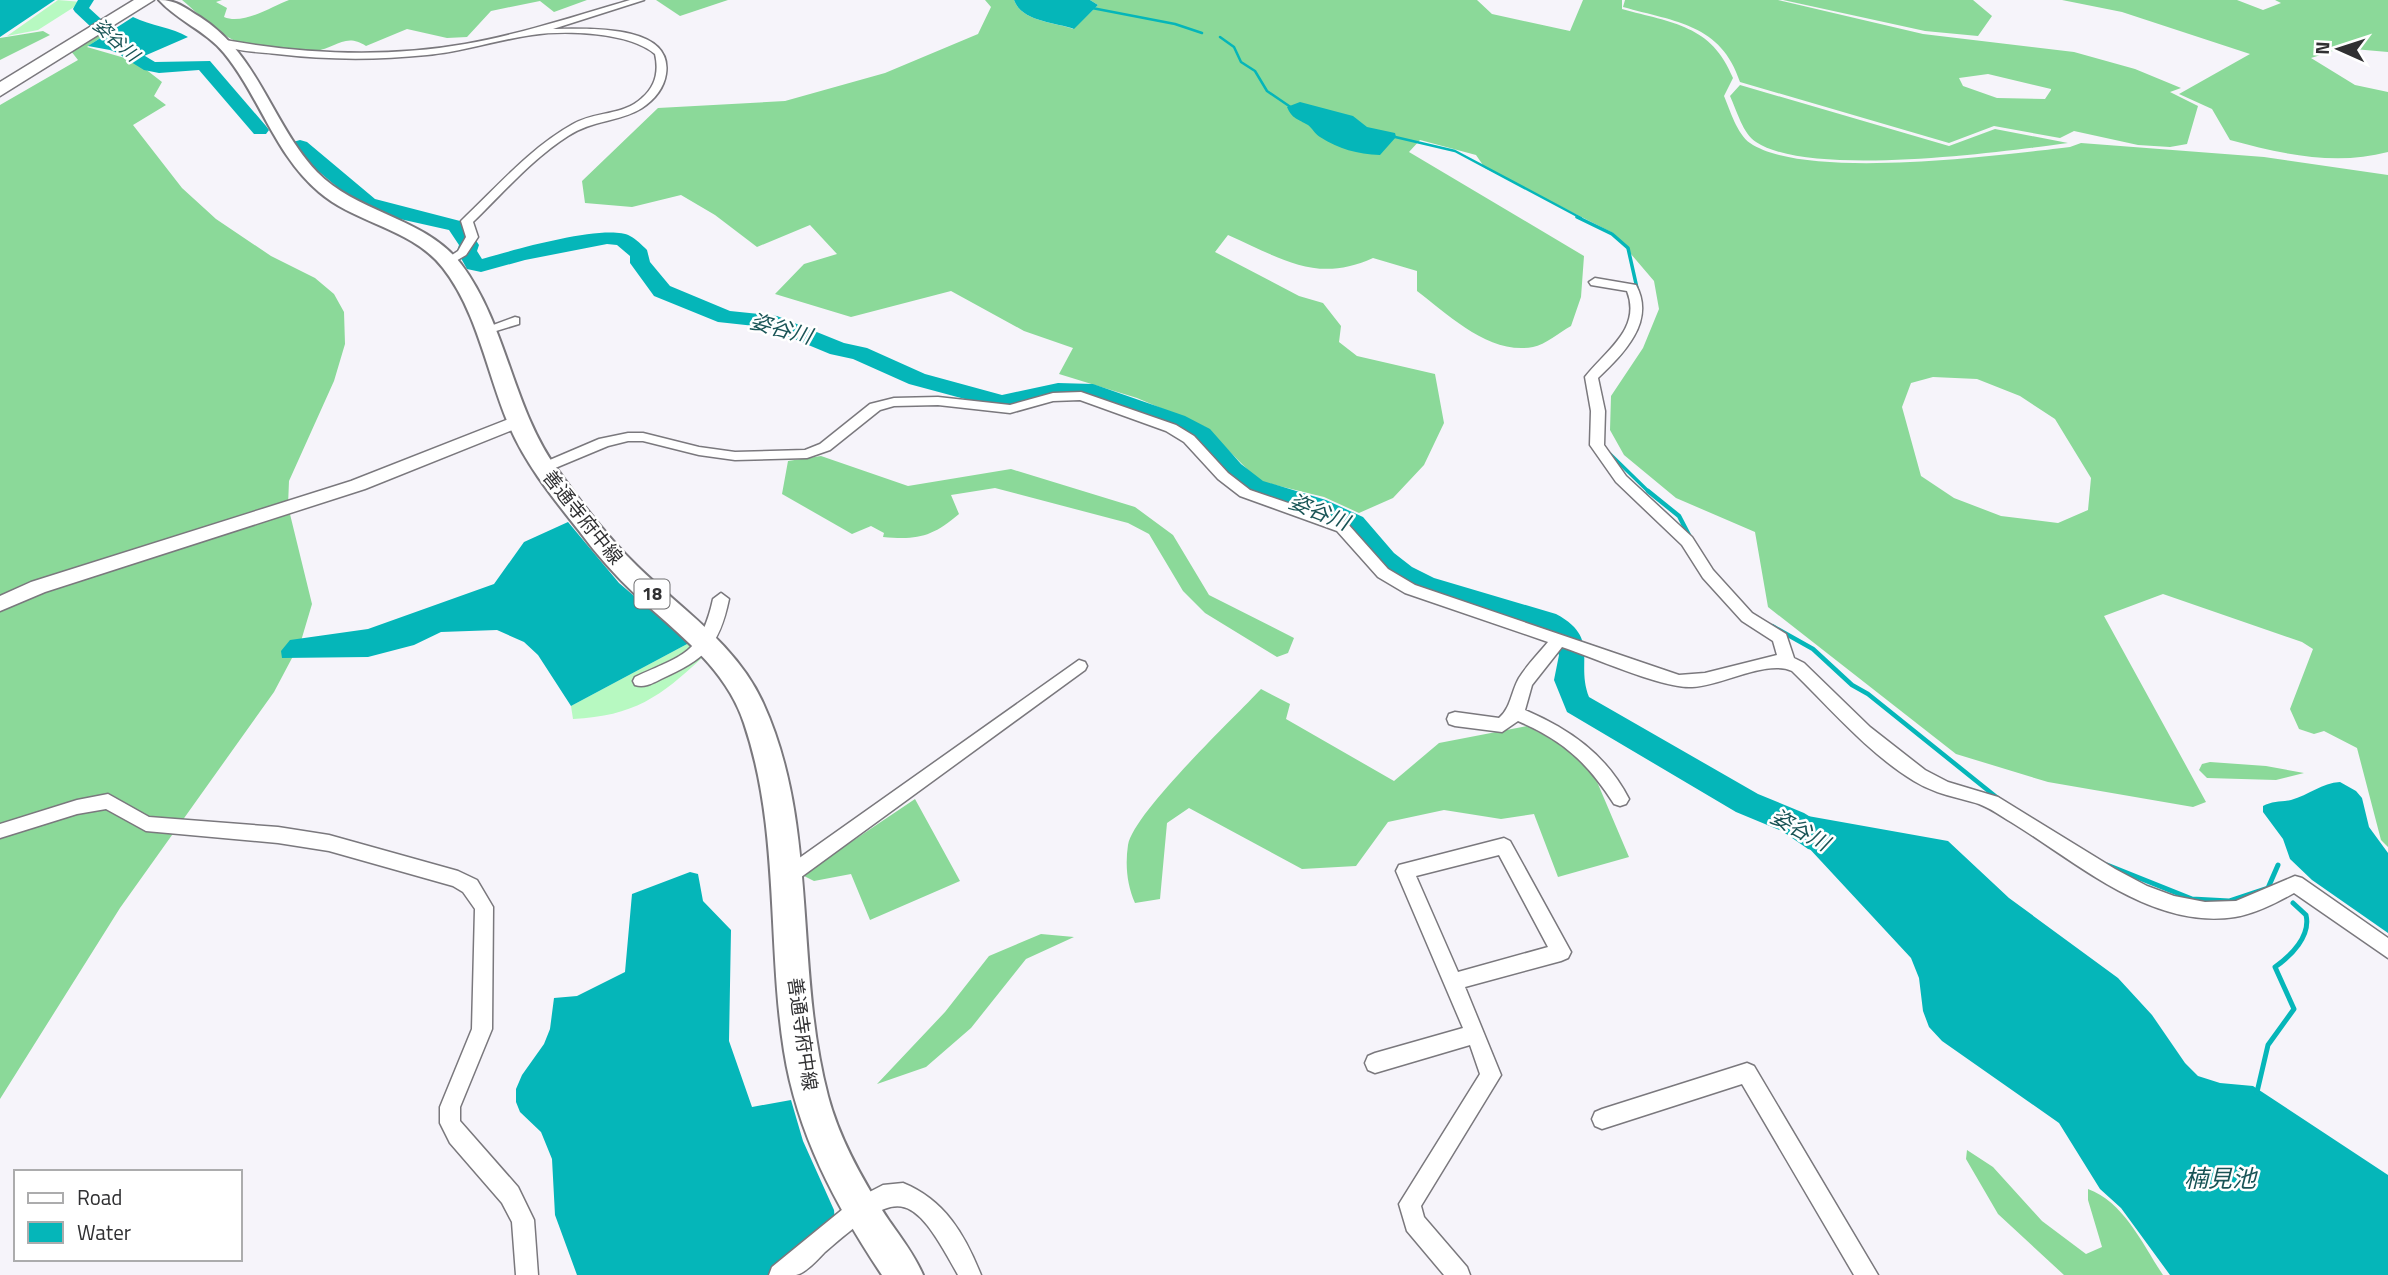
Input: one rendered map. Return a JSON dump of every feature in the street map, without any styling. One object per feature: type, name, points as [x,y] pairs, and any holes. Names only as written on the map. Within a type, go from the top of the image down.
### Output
[{"type":"highway","points":[[0,70],[120,0]]},
{"type":"highway","points":[[0,90],[146,0]]},
{"type":"main road","name":"善通寺府中線","points":[[166,0],[230,49],[291,149],[311,176],[342,201],[420,240],[461,249],[461,279],[533,453],[625,569],[708,645],[740,685],[757,719],[775,788],[787,877],[804,1068],[819,1126],[860,1209],[904,1275]]},
{"type":"street","points":[[230,49],[342,56],[450,49],[531,32],[640,0]]},
{"type":"street","points":[[461,249],[467,221],[523,165],[581,124],[636,108],[650,96],[661,79],[663,65],[660,53],[642,41],[598,33],[531,32]]},
{"type":"street","points":[[230,49],[313,58]]},
{"type":"street","points":[[1595,282],[1632,288],[1636,319],[1622,348],[1591,377],[1598,411],[1597,445],[1627,485],[1687,541],[1708,574],[1747,617],[1780,638],[1787,662]]},
{"type":"street","points":[[483,331],[515,321]]},
{"type":"street","points":[[543,468],[604,442],[628,437],[643,437],[699,451],[735,456],[807,454],[825,447],[875,407],[894,402],[938,401],[1010,409],[1054,397],[1082,396],[1171,428],[1189,439],[1223,475],[1245,493],[1342,527],[1383,573],[1410,589],[1679,681],[1708,680],[1778,661],[1787,662],[1798,667],[1895,756],[1936,785],[1990,801],[2095,869],[2177,905],[2198,909],[2236,909],[2295,884],[2388,949]]},
{"type":"street","points":[[0,604],[64,578],[269,510],[358,485],[519,421]]},
{"type":"street","points":[[641,681],[686,660],[708,645],[715,631],[721,599]]},
{"type":"street","points":[[1455,719],[1492,726],[1502,725],[1516,713],[1516,696],[1560,642]]},
{"type":"street","points":[[787,877],[1079,666]]},
{"type":"street","points":[[1516,713],[1562,732],[1591,757],[1619,799]]},
{"type":"street","points":[[0,831],[77,807],[108,801],[146,824],[278,835],[329,843],[458,878],[470,886],[484,907],[482,1029],[450,1107],[450,1123],[457,1136],[510,1195],[523,1220],[527,1275]]},
{"type":"street","points":[[1453,982],[1561,951],[1504,846],[1405,871],[1453,982],[1476,1034],[1491,1075],[1410,1204],[1415,1223],[1459,1275]]},
{"type":"street","points":[[1375,1063],[1476,1034]]},
{"type":"street","points":[[1602,1119],[1747,1073],[1867,1275]]},
{"type":"street","points":[[780,1275],[878,1196],[897,1191],[916,1196],[930,1208],[951,1238],[970,1275]]},
{"type":"green space","points":[[58,0],[82,2],[38,30],[7,36]]},
{"type":"green space","points":[[182,0],[222,0],[216,2],[227,8],[224,17],[240,19],[289,0],[587,0],[554,12],[540,1],[491,11],[467,37],[447,38],[407,29],[366,46],[359,42],[346,41],[322,50],[306,52],[267,48],[231,39],[216,30]]},
{"type":"green space","points":[[656,0],[728,0],[680,16]]},
{"type":"green space","points":[[985,0],[1014,0],[1024,13],[1031,17],[1073,29],[1098,5],[1090,0],[1477,0],[1492,14],[1570,31],[1583,0],[1622,0],[1622,9],[1674,23],[1702,37],[1714,47],[1733,78],[1724,96],[1738,128],[1750,143],[1777,154],[1814,161],[1905,162],[1999,155],[2070,147],[2081,143],[2264,157],[2388,175],[2388,847],[2381,840],[2357,748],[2324,731],[2314,734],[2299,729],[2290,709],[2313,649],[2302,642],[2163,594],[2104,616],[2206,802],[2193,807],[2048,782],[1956,754],[1768,607],[1755,532],[1676,498],[1624,455],[1610,430],[1611,396],[1643,348],[1659,309],[1654,281],[1613,233],[1485,168],[1476,155],[1420,140],[1409,152],[1584,256],[1581,297],[1571,326],[1538,346],[1517,348],[1501,345],[1470,331],[1417,291],[1417,271],[1373,258],[1334,269],[1316,268],[1282,259],[1228,235],[1215,252],[1299,296],[1323,303],[1341,326],[1339,342],[1357,356],[1435,374],[1444,423],[1424,465],[1393,498],[1359,513],[1324,497],[1259,481],[1205,427],[1137,398],[1059,374],[1073,348],[1024,331],[951,291],[851,317],[775,294],[804,264],[837,254],[810,225],[757,247],[715,215],[681,195],[632,207],[585,203],[582,181],[658,108],[785,101],[885,73],[978,34],[991,7]],"holes":[[[1933,377],[1977,379],[2020,396],[2055,419],[2091,478],[2088,510],[2058,523],[2001,516],[1954,498],[1921,476],[1902,407],[1911,383]]]},
{"type":"green space","points":[[1625,0],[1778,0],[1923,34],[2074,52],[2135,69],[2181,88],[2170,92],[2198,106],[2187,144],[2170,147],[2138,145],[2074,131],[2060,138],[1994,126],[1949,143],[1740,82],[1732,63],[1709,37],[1678,22],[1623,7]],"holes":[[[1988,74],[2051,89],[2045,99],[1997,98],[1963,86],[1959,78]]]},
{"type":"green space","points":[[1783,0],[1973,0],[1992,16],[1978,36],[1925,31]]},
{"type":"green space","points":[[2062,0],[2237,0],[2263,10],[2281,3],[2275,0],[2388,0],[2388,52],[2342,48],[2311,58],[2355,85],[2388,92],[2388,152],[2328,158],[2289,154],[2230,140],[2212,109],[2179,94],[2250,54],[2122,12]]},
{"type":"green space","points":[[95,28],[106,34],[87,47],[135,61],[162,82],[154,96],[166,105],[133,125],[182,188],[216,219],[271,256],[315,278],[334,294],[344,312],[345,344],[334,381],[289,481],[288,506],[312,604],[301,641],[274,692],[120,908],[0,1099],[0,105],[78,60],[67,46]]},
{"type":"green space","points":[[43,31],[50,35],[0,60],[0,38]]},
{"type":"green space","points":[[1740,85],[1949,146],[1995,129],[2068,143],[1954,156],[1861,161],[1818,159],[1782,153],[1756,142],[1744,128],[1730,96]]},
{"type":"green space","points":[[821,456],[908,486],[1011,469],[1135,507],[1173,535],[1209,595],[1294,638],[1288,653],[1277,657],[1205,613],[1183,591],[1149,534],[1128,523],[995,488],[951,495],[959,514],[941,528],[924,535],[906,538],[883,537],[884,533],[871,526],[852,534],[782,494],[788,461]]},
{"type":"green space","points":[[689,643],[703,657],[659,693],[630,709],[573,719],[571,706]]},
{"type":"green space","points":[[1261,689],[1290,704],[1286,719],[1394,781],[1439,743],[1527,726],[1573,751],[1595,777],[1629,857],[1558,877],[1534,814],[1501,819],[1444,810],[1388,822],[1356,866],[1302,869],[1189,808],[1167,823],[1160,899],[1135,903],[1128,882],[1127,860],[1128,845],[1134,830],[1166,789]]},
{"type":"green space","points":[[2210,762],[2266,766],[2304,773],[2276,780],[2207,778],[2199,770],[2202,764]]},
{"type":"green space","points":[[915,799],[960,881],[870,920],[851,874],[814,881],[802,875]]},
{"type":"green space","points":[[1041,934],[1074,937],[1026,959],[971,1028],[926,1067],[877,1084],[945,1012],[989,956]]},
{"type":"green space","points":[[1967,1150],[1993,1167],[2042,1221],[2086,1254],[2102,1247],[2088,1200],[2088,1189],[2101,1195],[2132,1226],[2163,1275],[2064,1275],[1998,1214],[1966,1159]]},
{"type":"water","points":[[0,0],[55,0],[0,37]]},
{"type":"water","points":[[1014,0],[1090,0],[1098,5],[1074,29],[1031,17],[1018,7]]},
{"type":"water","points":[[133,17],[188,37],[135,60],[110,50],[88,46]]},
{"type":"water","points":[[1300,102],[1353,116],[1367,127],[1395,133],[1396,137],[1380,155],[1341,148],[1320,137],[1291,114],[1287,107]]},
{"type":"water","points":[[568,522],[619,583],[689,643],[571,706],[538,655],[524,642],[497,630],[441,632],[414,645],[368,657],[282,658],[281,651],[290,640],[368,629],[494,584],[524,542]]},
{"type":"water","points":[[2340,782],[2356,791],[2362,798],[2369,827],[2388,853],[2388,933],[2312,880],[2290,859],[2283,839],[2263,812],[2263,806],[2266,804],[2291,800]]},
{"type":"water","name":"楠見池","points":[[1791,813],[1948,841],[2009,898],[2118,978],[2152,1015],[2185,1063],[2198,1076],[2220,1083],[2253,1086],[2388,1175],[2388,1275],[2170,1275],[2121,1208],[2100,1189],[2059,1123],[1942,1041],[1929,1027],[1923,1011],[1919,978],[1911,958],[1807,846],[1785,827]]},
{"type":"water","points":[[690,872],[698,874],[703,901],[731,930],[729,1041],[752,1107],[791,1100],[803,1141],[834,1210],[835,1222],[769,1275],[577,1275],[555,1215],[552,1159],[541,1132],[520,1112],[516,1102],[516,1089],[522,1075],[544,1044],[550,1029],[554,998],[577,996],[625,972],[632,894]]},
{"type":"waterway","name":"姿谷川","points":[[86,0],[81,9],[140,61],[159,68],[204,65],[260,130]]},
{"type":"waterway","points":[[1092,8],[1175,24],[1202,33]]},
{"type":"waterway","points":[[1220,37],[1234,47],[1241,62],[1255,71],[1267,91],[1292,108]]},
{"type":"waterway","points":[[1391,136],[1455,151],[1581,218]]},
{"type":"waterway","name":"姿谷川","points":[[300,146],[368,203],[389,211],[449,222],[457,226],[469,245],[467,251],[474,265],[481,266],[522,254],[607,238],[623,240],[640,254],[640,263],[662,291],[726,317],[769,321],[838,349],[859,353],[917,379],[1002,402],[1058,390],[1093,391],[1177,421],[1201,434],[1232,470],[1254,487],[1317,506],[1354,523],[1385,560],[1403,574],[1424,585],[1521,616],[1546,621],[1559,628],[1567,638],[1573,655],[1568,680],[1577,704],[1747,803],[1793,822],[1819,839]]},
{"type":"waterway","points":[[1577,217],[1612,234],[1628,248],[1639,297]]},
{"type":"waterway","points":[[1618,357],[1629,342]]},
{"type":"waterway","points":[[1610,454],[1650,493]]},
{"type":"waterway","points":[[1648,491],[1679,516],[1691,539]]},
{"type":"waterway","points":[[1772,626],[1813,649],[1852,685],[1868,694],[2000,800]]},
{"type":"waterway","points":[[2107,865],[2192,899],[2229,901],[2268,888],[2278,865]]},
{"type":"waterway","points":[[2257,1092],[2268,1045],[2294,1009],[2275,967],[2293,951],[2306,930],[2306,915],[2293,903]]}]
